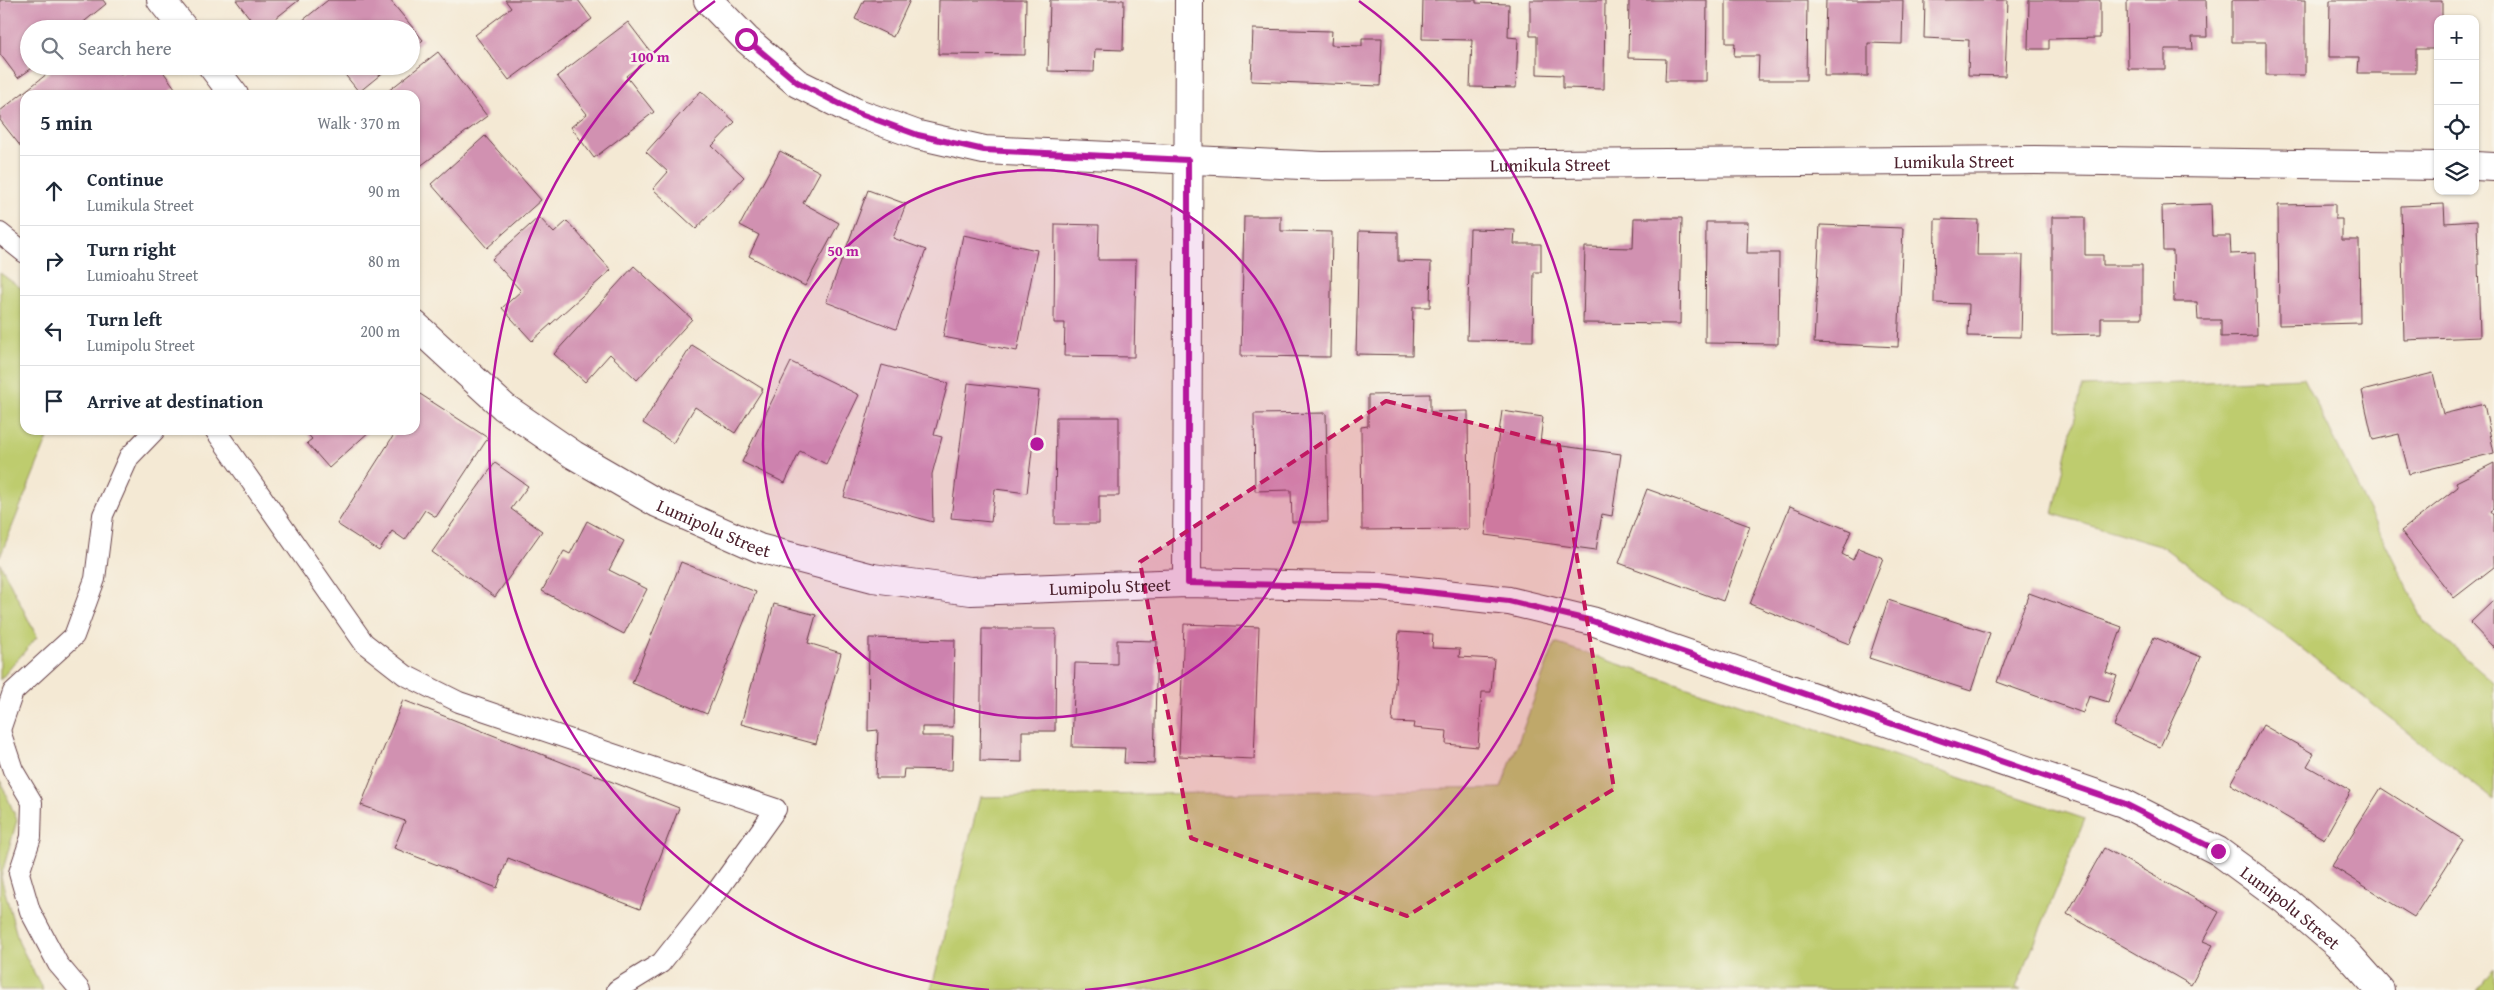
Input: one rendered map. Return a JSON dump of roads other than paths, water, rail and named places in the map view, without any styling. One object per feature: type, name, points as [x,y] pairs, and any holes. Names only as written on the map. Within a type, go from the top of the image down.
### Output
[{"type":"street","points":[[161,0],[177,20]]},
{"type":"street","name":"Lumikula Street","points":[[708,0],[746,39],[797,82],[855,112],[918,135],[984,150],[1322,166],[2035,160],[2434,166]]},
{"type":"street","points":[[1188,583],[1189,0]]},
{"type":"street","points":[[219,75],[230,90]]},
{"type":"street","points":[[2479,166],[2494,167]]},
{"type":"street","name":"Lumipolu Street","points":[[420,330],[504,407],[574,455],[657,503],[759,548],[873,578],[971,591],[1188,583],[1381,587],[1509,601],[1610,627],[2123,803],[2218,851],[2286,901],[2347,952],[2380,990]]},
{"type":"lane","points":[[0,233],[20,249]]},
{"type":"lane","points":[[80,990],[58,964],[30,911],[19,873],[31,837],[32,802],[13,770],[0,730],[14,692],[74,636],[95,579],[103,515],[129,457],[150,435]]},
{"type":"lane","points":[[219,435],[364,642],[405,674],[459,702],[776,809],[707,905],[661,963],[618,990]]}]
